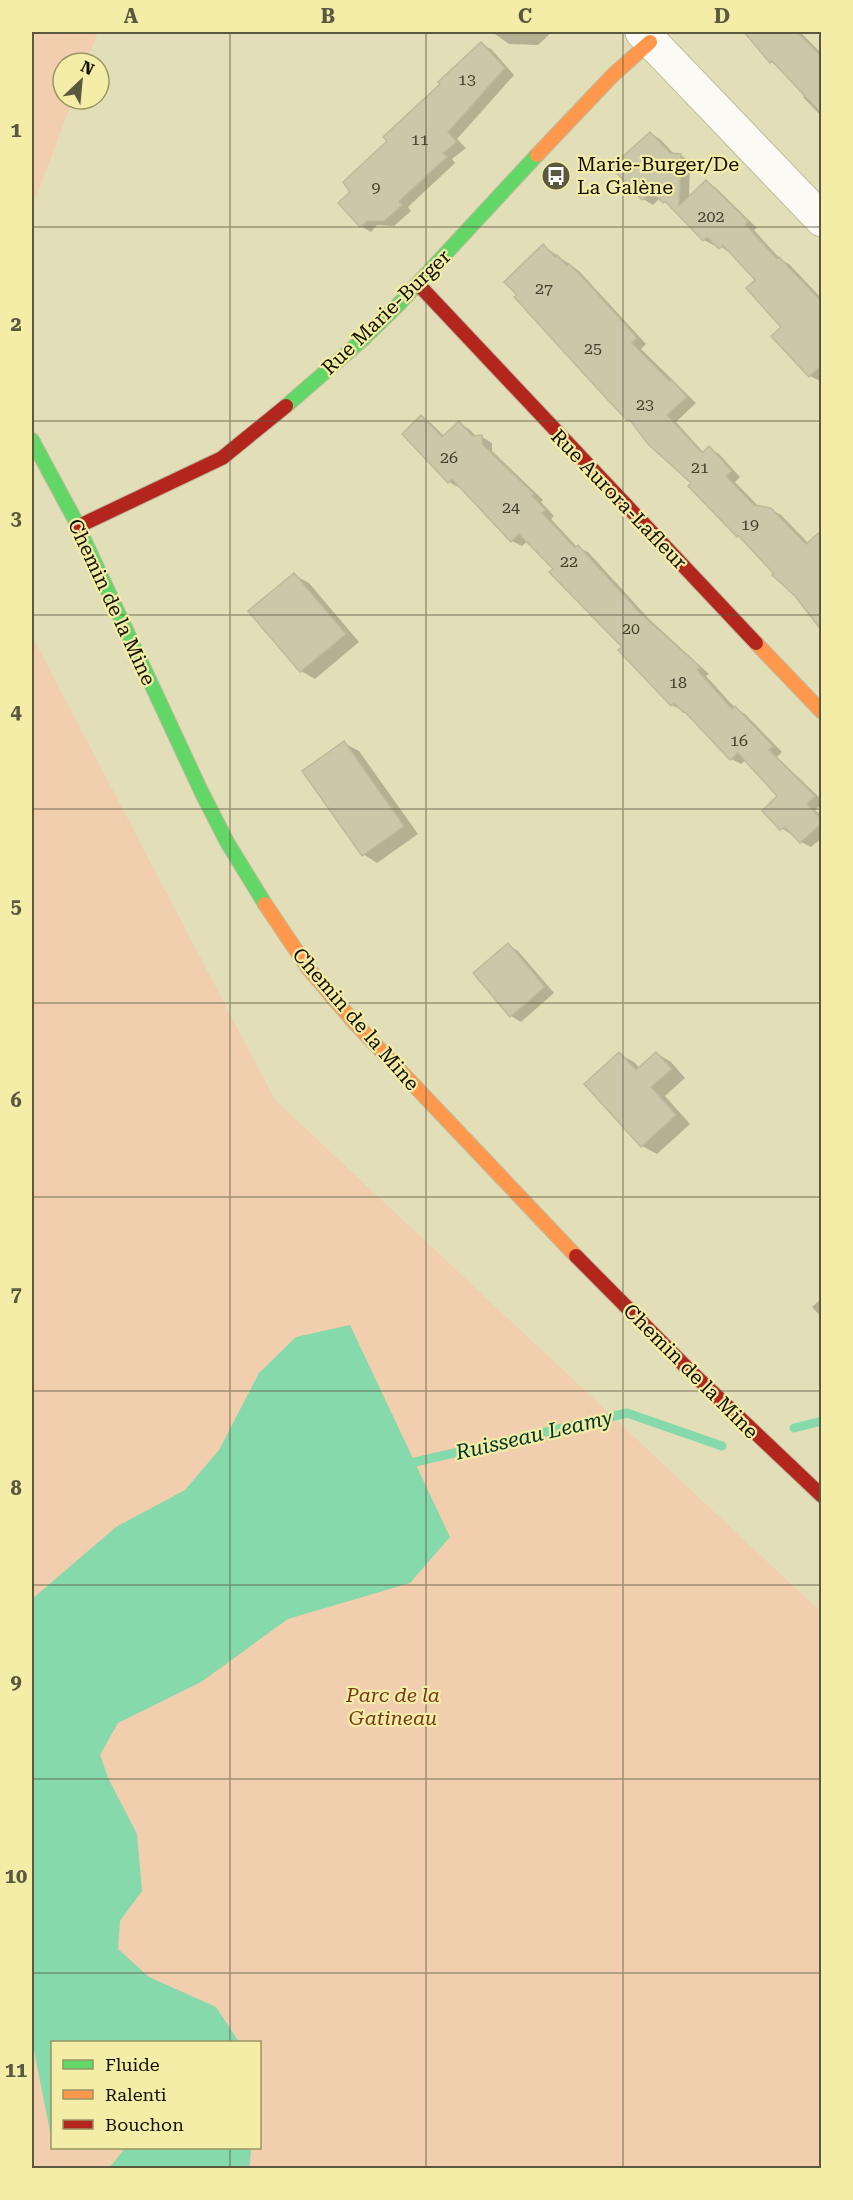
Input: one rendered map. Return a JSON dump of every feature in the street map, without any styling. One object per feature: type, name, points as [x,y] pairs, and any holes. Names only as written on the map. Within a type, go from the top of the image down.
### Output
[{"type":"street","points":[[646,37],[822,220]]},
{"type":"street","name":"Rue Marie-Burger","points":[[78,526],[222,458],[260,430],[354,348],[418,284],[646,37]]},
{"type":"street","name":"Rue Aurora-Lafleur","points":[[418,284],[486,359],[822,712]]},
{"type":"street","name":"Chemin de la Mine","points":[[32,440],[78,526],[202,797],[287,939],[322,986],[598,1279],[767,1446],[822,1496]]},
{"type":"green space","points":[[32,32],[98,32],[91,51],[51,51],[51,111],[68,111],[32,208]]},
{"type":"green space","name":"Parc de la Gatineau","points":[[32,636],[275,1100],[822,1613],[821,2168],[32,2168]]},
{"type":"shaded area","points":[[350,1325],[450,1537],[410,1583],[288,1619],[201,1682],[118,1723],[100,1755],[109,1780],[137,1834],[142,1891],[120,1921],[118,1949],[149,1977],[216,2007],[238,2041],[51,2041],[51,2136],[32,2041],[32,1599],[116,1527],[185,1490],[219,1450],[259,1373],[296,1337]]},
{"type":"shaded area","points":[[122,2149],[251,2149],[248,2168],[109,2168],[123,2151]]},
{"type":"building","points":[[744,32],[797,32],[822,57],[822,114],[772,61],[770,63]]},
{"type":"building","points":[[481,42],[505,68],[448,132],[457,142],[443,153],[447,157],[399,201],[402,205],[384,221],[367,221],[360,227],[338,203],[350,192],[343,182],[387,141],[383,137]]},
{"type":"building","points":[[650,132],[670,153],[681,154],[679,206],[706,180],[748,221],[745,224],[777,259],[779,257],[822,302],[822,365],[809,377],[771,336],[781,327],[746,288],[755,280],[723,245],[719,249],[707,237],[703,241],[665,201],[663,203],[652,192],[642,200],[611,167]]},
{"type":"building","points":[[543,244],[555,257],[557,255],[567,266],[569,264],[586,281],[637,338],[632,343],[687,397],[667,415],[702,453],[709,446],[732,471],[726,476],[754,505],[771,508],[806,544],[822,530],[822,631],[795,596],[772,575],[774,574],[738,535],[737,537],[688,486],[691,483],[648,444],[629,419],[628,421],[605,397],[514,297],[517,295],[504,282]]},
{"type":"building","points":[[421,415],[442,437],[459,421],[472,436],[482,435],[482,444],[534,494],[532,496],[546,510],[542,513],[575,548],[578,545],[639,612],[700,667],[697,670],[732,709],[735,706],[773,746],[769,750],[815,796],[807,804],[822,820],[822,823],[800,843],[785,827],[780,830],[762,811],[777,796],[738,753],[730,760],[684,711],[674,703],[671,706],[618,650],[622,647],[549,572],[553,569],[519,534],[511,542],[452,479],[448,483],[402,434]]},
{"type":"building","points":[[294,573],[346,634],[300,672],[248,611]]},
{"type":"building","points":[[344,741],[404,826],[362,856],[302,771]]},
{"type":"building","points":[[508,943],[545,987],[510,1017],[473,973]]},
{"type":"building","points":[[619,1052],[636,1070],[656,1052],[672,1069],[651,1087],[676,1115],[641,1147],[584,1084]]},
{"type":"waterway","name":"Ruisseau Leamy","points":[[415,1462],[627,1413],[722,1446]]},
{"type":"waterway","name":"Ruisseau Leamy","points":[[794,1428],[822,1421]]},
{"type":"traffic: fast","points":[[286,406],[362,340],[398,305],[537,155]]},
{"type":"traffic: fast","points":[[32,440],[74,518],[201,791],[227,842],[265,904]]},
{"type":"traffic: slow","points":[[537,155],[613,75],[650,42]]},
{"type":"traffic: slow","points":[[756,643],[822,712]]},
{"type":"traffic: slow","points":[[265,904],[308,968],[353,1021],[576,1256]]},
{"type":"traffic: jam","points":[[418,284],[756,643]]},
{"type":"traffic: jam","points":[[79,526],[222,458],[286,406]]},
{"type":"traffic: jam","points":[[576,1256],[687,1368],[822,1496]]},
{"type":"place","name":"Marie-Burger/De La Galène","points":[[556,176]]}]
